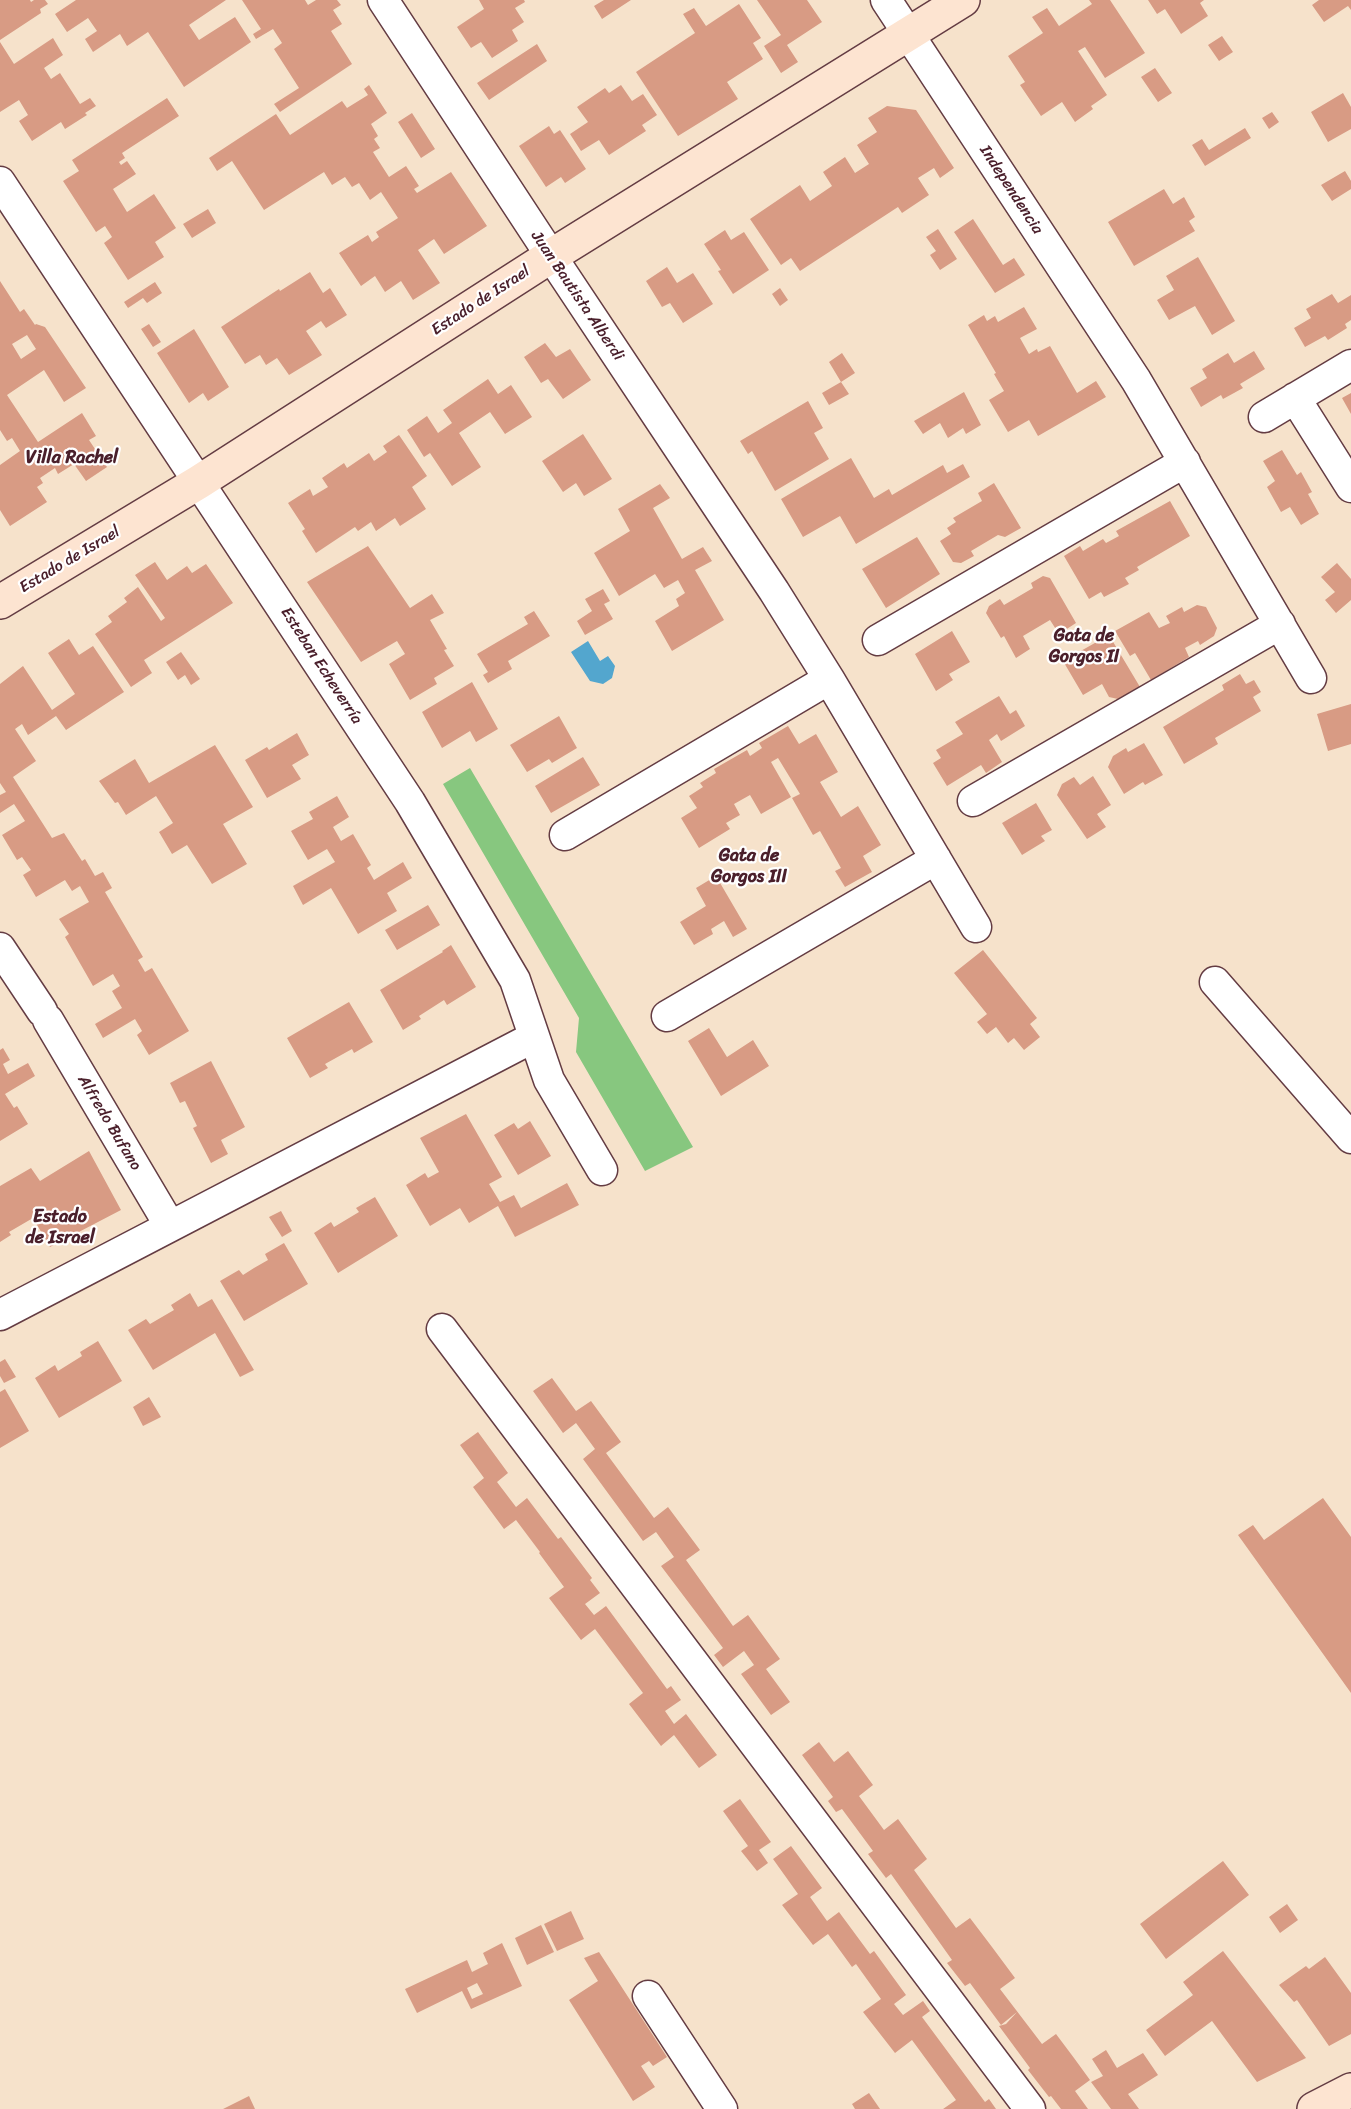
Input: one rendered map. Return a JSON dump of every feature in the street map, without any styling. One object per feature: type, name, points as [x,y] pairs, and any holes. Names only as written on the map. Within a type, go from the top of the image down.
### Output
[{"type":"street","name":"Juan Bautista Alberdi","points":[[383,0],[774,591],[829,678],[976,927]]},
{"type":"street","name":"Independencia","points":[[886,0],[1136,380],[1311,678]]},
{"type":"street","name":"Estado de Israel","points":[[0,602],[199,482],[551,256],[963,0]]},
{"type":"street","name":"Esteban Echeverría","points":[[0,182],[410,802],[515,980],[549,1080],[602,1170]]},
{"type":"street","points":[[1264,417],[1351,365]]},
{"type":"street","points":[[1295,398],[1351,488]]},
{"type":"street","points":[[878,640],[1185,462]]},
{"type":"street","points":[[973,801],[1280,624]]},
{"type":"street","points":[[564,835],[829,678]]},
{"type":"street","points":[[667,1016],[936,859]]},
{"type":"street","name":"Alfredo Bufano","points":[[0,948],[45,1016],[170,1227]]},
{"type":"street","points":[[1215,982],[1351,1138]]},
{"type":"street","points":[[0,1315],[534,1037]]},
{"type":"street","points":[[442,1329],[1030,2109]]},
{"type":"street","points":[[648,1996],[722,2109]]},
{"type":"street","points":[[1314,2109],[1351,2090]]},
{"type":"green space","points":[[470,768],[693,1147],[645,1171],[576,1052],[579,1018],[443,784]]},
{"type":"water","points":[[588,641],[600,661],[608,656],[615,666],[612,678],[603,684],[590,681],[571,652]]},
{"type":"building","points":[[0,0],[30,0],[31,2],[45,0],[48,4],[40,9],[41,13],[0,40]]},
{"type":"building","points":[[76,0],[226,0],[189,25],[199,40],[235,17],[251,42],[184,87],[148,32],[127,46],[120,34],[93,52],[85,39],[97,31],[88,18],[67,32],[55,14]]},
{"type":"building","points":[[242,0],[305,0],[308,5],[316,0],[337,0],[341,5],[333,10],[342,24],[331,31],[352,64],[280,112],[274,104],[299,88],[274,49],[282,43],[273,29],[256,39],[253,34],[261,29]]},
{"type":"building","points":[[479,0],[524,0],[525,2],[515,8],[524,22],[512,30],[518,41],[492,58],[481,42],[471,48],[457,27],[484,9]]},
{"type":"building","points":[[604,0],[631,0],[602,19],[594,6]]},
{"type":"building","points":[[757,0],[807,0],[822,22],[787,45],[798,62],[781,73],[764,46],[781,35]]},
{"type":"building","points":[[1089,0],[1110,0],[1145,53],[1105,78],[1085,47],[1078,51],[1107,95],[1091,106],[1093,109],[1075,122],[1062,102],[1041,116],[1020,85],[1025,82],[1008,56],[1043,33],[1032,17],[1047,8],[1059,26],[1092,4]]},
{"type":"building","points":[[1148,0],[1204,0],[1200,3],[1208,16],[1181,34],[1165,9],[1157,14]]},
{"type":"building","points":[[1319,0],[1351,0],[1351,10],[1348,6],[1324,22],[1312,5]]},
{"type":"building","points":[[739,4],[761,38],[753,43],[763,59],[727,82],[738,99],[678,136],[636,72],[695,33],[683,14],[694,8],[706,26]]},
{"type":"building","points":[[1222,36],[1233,52],[1219,61],[1208,45]]},
{"type":"building","points":[[53,38],[63,55],[44,68],[51,79],[60,73],[80,104],[90,98],[96,106],[85,113],[87,115],[65,129],[61,122],[32,141],[19,121],[28,115],[19,100],[0,112],[0,42],[14,64]]},
{"type":"building","points":[[537,44],[547,61],[489,100],[477,83]]},
{"type":"building","points":[[1155,68],[1172,93],[1158,102],[1141,77]]},
{"type":"building","points":[[369,85],[387,113],[371,124],[378,136],[374,139],[380,148],[373,152],[389,177],[406,166],[419,186],[414,189],[417,193],[451,172],[487,226],[444,254],[434,239],[418,250],[440,283],[413,300],[401,281],[385,292],[375,276],[361,286],[339,253],[368,235],[372,242],[379,237],[376,232],[398,218],[381,192],[370,200],[359,183],[352,187],[345,177],[332,185],[324,172],[264,210],[232,161],[217,171],[209,158],[276,114],[290,135],[342,101],[347,108],[368,95],[364,89]]},
{"type":"building","points":[[621,85],[632,101],[643,94],[657,115],[642,125],[646,131],[609,155],[599,140],[581,151],[570,134],[588,122],[577,107],[605,88],[609,93]]},
{"type":"building","points":[[1343,93],[1351,107],[1351,129],[1328,142],[1311,112]]},
{"type":"building","points":[[167,98],[179,116],[122,153],[125,158],[119,162],[121,165],[127,161],[136,174],[113,189],[127,212],[154,194],[176,228],[155,242],[164,257],[128,280],[104,243],[112,237],[105,226],[96,232],[63,181],[79,171],[72,160]]},
{"type":"building","points":[[887,106],[916,110],[954,168],[940,178],[934,168],[918,178],[929,195],[902,213],[898,207],[800,271],[791,258],[781,265],[750,219],[800,185],[810,201],[832,186],[823,172],[845,157],[855,173],[869,164],[857,145],[877,132],[868,118]]},
{"type":"building","points":[[1272,112],[1279,122],[1269,129],[1262,118]]},
{"type":"building","points":[[412,113],[435,149],[421,158],[398,122]]},
{"type":"building","points":[[549,126],[554,134],[560,130],[586,169],[565,183],[561,177],[546,187],[519,146]]},
{"type":"building","points":[[1245,128],[1251,138],[1205,166],[1192,145],[1202,139],[1209,150]]},
{"type":"building","points":[[1345,171],[1351,181],[1351,189],[1332,201],[1321,185]]},
{"type":"building","points":[[1164,189],[1173,204],[1184,197],[1195,217],[1189,221],[1195,231],[1134,266],[1108,222]]},
{"type":"building","points":[[208,209],[216,223],[192,238],[183,224]]},
{"type":"building","points":[[973,219],[1003,265],[1014,258],[1025,275],[995,293],[954,232]]},
{"type":"building","points":[[938,229],[957,259],[940,270],[930,255],[936,251],[926,237]]},
{"type":"building","points":[[725,230],[731,240],[744,232],[769,270],[733,294],[704,244]]},
{"type":"building","points":[[1198,257],[1235,321],[1212,335],[1195,306],[1169,320],[1157,300],[1174,290],[1166,276]]},
{"type":"building","points":[[667,267],[677,283],[693,273],[713,304],[683,323],[670,303],[662,307],[646,281]]},
{"type":"building","points":[[310,272],[323,293],[330,288],[347,315],[326,328],[321,321],[306,331],[322,355],[289,375],[277,358],[266,365],[260,355],[245,364],[221,327],[279,289],[280,291]]},
{"type":"building","points":[[0,281],[20,312],[24,309],[35,325],[45,327],[86,388],[64,402],[44,370],[7,395],[38,442],[82,413],[96,436],[89,440],[107,467],[86,481],[74,464],[58,474],[55,468],[40,478],[43,483],[37,487],[47,502],[10,526],[0,510],[0,465],[20,451],[12,438],[7,441],[0,430]],"holes":[[[27,335],[36,349],[21,359],[12,344]]]},
{"type":"building","points":[[155,282],[162,293],[147,303],[143,298],[128,308],[124,302]]},
{"type":"building","points":[[780,288],[788,300],[780,306],[772,294]]},
{"type":"building","points":[[1332,294],[1338,303],[1351,295],[1351,320],[1345,324],[1347,328],[1328,340],[1325,336],[1305,347],[1294,328],[1311,318],[1306,309]]},
{"type":"building","points":[[1024,307],[1037,329],[1020,338],[1029,354],[1037,349],[1038,352],[1050,346],[1077,393],[1096,381],[1106,397],[1038,436],[1029,420],[1008,432],[989,400],[1004,391],[968,325],[984,315],[987,321],[995,316],[998,322]]},
{"type":"building","points":[[149,324],[161,342],[153,347],[141,329]]},
{"type":"building","points":[[194,329],[229,387],[208,401],[203,393],[189,403],[157,353]]},
{"type":"building","points":[[545,343],[556,357],[570,349],[591,380],[563,399],[548,379],[541,383],[524,357]]},
{"type":"building","points":[[1254,351],[1265,369],[1240,384],[1243,388],[1223,399],[1221,395],[1201,407],[1190,388],[1207,378],[1202,369],[1228,353],[1234,363]]},
{"type":"building","points":[[842,353],[855,373],[841,382],[829,362]]},
{"type":"building","points":[[488,379],[498,394],[511,385],[532,417],[505,434],[490,412],[459,433],[481,467],[452,486],[430,453],[424,457],[407,430],[427,416],[438,433],[452,423],[443,410]]},
{"type":"building","points":[[841,382],[849,394],[829,405],[822,393]]},
{"type":"building","points":[[964,392],[981,425],[966,434],[963,428],[948,438],[940,423],[923,434],[914,421]]},
{"type":"building","points":[[1351,393],[1351,414],[1342,398]]},
{"type":"building","points":[[808,401],[823,428],[814,433],[829,459],[775,491],[752,451],[748,454],[740,441]]},
{"type":"building","points":[[583,434],[612,479],[584,496],[576,483],[563,492],[542,461]]},
{"type":"building","points":[[399,435],[427,476],[412,487],[426,509],[400,526],[395,518],[376,531],[371,522],[358,531],[355,527],[316,553],[302,531],[305,529],[288,503],[310,489],[313,496],[328,487],[322,478],[344,463],[347,468],[369,453],[374,461],[387,452],[383,446]]},
{"type":"building","points":[[1282,450],[1297,475],[1301,472],[1312,492],[1308,494],[1319,514],[1301,525],[1290,507],[1281,512],[1267,487],[1275,481],[1263,461]]},
{"type":"building","points":[[851,458],[874,498],[889,489],[892,495],[943,465],[947,473],[963,464],[970,477],[856,544],[840,516],[803,537],[781,499]]},
{"type":"building","points":[[994,483],[1021,528],[1005,537],[998,535],[971,551],[974,556],[961,563],[953,562],[940,541],[951,534],[947,528],[956,522],[953,518],[982,501],[978,493]]},
{"type":"building","points":[[660,484],[670,498],[653,508],[682,559],[703,547],[712,561],[695,570],[724,620],[672,651],[655,621],[679,606],[676,599],[685,593],[678,580],[664,588],[655,574],[619,596],[594,553],[630,531],[618,509]]},
{"type":"building","points":[[1170,501],[1190,536],[1137,567],[1139,570],[1125,578],[1129,584],[1104,597],[1101,592],[1089,599],[1064,556],[1080,546],[1083,551],[1103,539],[1106,543],[1119,536],[1116,531]]},
{"type":"building","points":[[917,537],[940,574],[886,608],[862,569]]},
{"type":"building","points":[[368,546],[410,608],[432,594],[444,613],[430,620],[454,666],[434,678],[437,684],[410,700],[389,664],[405,654],[397,641],[361,662],[307,582]]},
{"type":"building","points":[[155,562],[167,580],[187,566],[192,573],[206,564],[233,603],[144,660],[152,673],[131,687],[95,634],[112,622],[108,616],[127,602],[124,598],[138,587],[161,621],[165,618],[135,575]]},
{"type":"building","points":[[1337,563],[1351,579],[1351,600],[1336,613],[1325,600],[1335,592],[1321,577]]},
{"type":"building","points":[[1043,576],[1050,578],[1076,623],[1059,634],[1050,620],[1023,636],[1030,649],[1016,658],[1004,636],[1001,638],[986,613],[989,606],[1000,599],[1004,605],[1033,588],[1031,583]]},
{"type":"building","points":[[603,589],[610,601],[604,604],[613,619],[585,635],[577,621],[592,611],[585,599]]},
{"type":"building","points":[[1197,605],[1206,607],[1217,628],[1214,636],[1200,645],[1198,641],[1185,648],[1189,657],[1151,680],[1135,653],[1130,656],[1115,631],[1149,612],[1159,628],[1170,623],[1166,616],[1182,607],[1184,612]]},
{"type":"building","points":[[534,611],[550,636],[508,661],[512,669],[488,683],[483,675],[488,672],[477,654],[528,624],[524,617]]},
{"type":"building","points":[[952,631],[970,662],[949,674],[953,680],[936,691],[915,654]]},
{"type":"building","points":[[1109,635],[1140,687],[1118,699],[1109,697],[1102,684],[1083,695],[1063,661]]},
{"type":"building","points":[[69,639],[79,655],[93,646],[124,692],[66,730],[56,716],[28,735],[22,724],[15,729],[36,761],[13,777],[52,838],[64,833],[82,861],[85,859],[95,876],[103,872],[112,888],[105,892],[143,957],[138,960],[145,972],[152,968],[189,1031],[149,1055],[137,1035],[142,1031],[135,1019],[103,1038],[95,1024],[122,1008],[112,991],[120,986],[113,974],[93,986],[65,937],[69,934],[59,919],[89,902],[80,886],[72,891],[65,880],[36,897],[23,875],[31,870],[22,857],[17,860],[2,835],[25,821],[14,804],[0,813],[0,795],[6,792],[0,783],[0,684],[23,666],[52,710],[75,694],[48,653]]},
{"type":"building","points":[[181,652],[200,679],[191,685],[185,675],[178,680],[166,662]]},
{"type":"building","points":[[1240,674],[1246,684],[1254,680],[1261,692],[1253,697],[1261,711],[1215,738],[1218,744],[1184,764],[1163,727],[1224,690],[1222,685]]},
{"type":"building","points":[[472,682],[498,729],[476,742],[470,731],[442,748],[422,712]]},
{"type":"building","points":[[999,696],[1010,714],[1016,710],[1025,726],[1001,741],[997,734],[989,740],[1002,762],[986,773],[981,765],[947,786],[933,763],[941,758],[936,750],[963,734],[955,722]]},
{"type":"building","points":[[1351,704],[1351,744],[1328,751],[1317,714]]},
{"type":"building","points":[[559,716],[577,748],[552,763],[549,759],[527,772],[510,745]]},
{"type":"building","points":[[788,726],[799,744],[816,734],[838,772],[820,782],[841,817],[858,806],[881,845],[863,856],[872,872],[845,887],[835,871],[841,868],[820,831],[813,835],[792,798],[800,794],[778,758],[771,762],[791,797],[761,814],[750,795],[734,804],[740,815],[726,823],[730,829],[699,848],[681,818],[697,808],[689,796],[703,787],[700,783],[716,773],[714,769],[747,750],[750,756],[762,748],[759,743]]},
{"type":"building","points":[[297,733],[309,755],[292,765],[301,779],[267,798],[245,760],[267,747],[269,750]]},
{"type":"building","points":[[1144,743],[1163,775],[1145,785],[1143,782],[1124,794],[1108,767],[1113,756],[1126,748],[1128,752]]},
{"type":"building","points":[[215,745],[253,807],[223,824],[247,864],[212,884],[187,845],[172,854],[159,832],[173,823],[156,796],[126,815],[118,802],[115,803],[99,781],[135,759],[149,783]]},
{"type":"building","points":[[583,757],[600,785],[551,813],[535,786]]},
{"type":"building","points":[[1093,776],[1111,805],[1097,814],[1106,827],[1087,839],[1057,795],[1062,784],[1074,777],[1080,785]]},
{"type":"building","points":[[337,796],[349,817],[333,827],[341,841],[353,834],[371,865],[367,868],[374,880],[403,862],[412,878],[387,893],[397,911],[358,934],[331,888],[303,905],[293,886],[335,862],[327,849],[308,860],[291,831],[313,819],[309,812]]},
{"type":"building","points":[[1036,803],[1052,830],[1041,836],[1045,841],[1022,855],[1002,823]]},
{"type":"building","points":[[716,876],[747,929],[733,937],[724,921],[711,929],[713,934],[694,945],[680,922],[706,906],[696,888]]},
{"type":"building","points":[[428,905],[440,925],[397,950],[385,930]]},
{"type":"building","points":[[451,945],[476,987],[447,1005],[444,1000],[419,1016],[421,1019],[403,1030],[380,990]]},
{"type":"building","points":[[983,950],[1037,1018],[1030,1024],[1040,1037],[1024,1050],[1014,1038],[1008,1043],[996,1027],[987,1034],[977,1022],[987,1014],[954,973]]},
{"type":"building","points":[[349,1002],[373,1042],[354,1053],[352,1049],[325,1064],[328,1068],[310,1078],[287,1038]]},
{"type":"building","points":[[709,1028],[727,1057],[753,1040],[769,1066],[721,1096],[688,1041]]},
{"type":"building","points":[[3,1048],[10,1060],[3,1064],[8,1074],[28,1063],[35,1076],[5,1094],[14,1108],[17,1106],[28,1124],[0,1141],[0,1050]]},
{"type":"building","points":[[211,1061],[245,1127],[221,1140],[228,1154],[211,1163],[193,1128],[197,1126],[185,1101],[180,1103],[170,1083]]},
{"type":"building","points":[[466,1114],[502,1177],[489,1184],[500,1202],[514,1195],[521,1208],[567,1183],[579,1205],[515,1237],[498,1206],[469,1223],[460,1208],[430,1226],[406,1185],[425,1173],[428,1178],[439,1172],[420,1138]]},
{"type":"building","points":[[530,1121],[551,1156],[518,1175],[494,1135],[514,1123],[518,1129]]},
{"type":"building","points":[[89,1151],[121,1210],[50,1247],[33,1218],[9,1232],[11,1235],[0,1242],[0,1186],[31,1168],[40,1181]]},
{"type":"building","points":[[375,1197],[398,1236],[338,1273],[314,1233],[331,1222],[334,1227],[359,1212],[356,1208]]},
{"type":"building","points":[[281,1211],[292,1231],[282,1237],[269,1217]]},
{"type":"building","points":[[284,1243],[308,1284],[244,1321],[220,1281],[239,1270],[243,1275],[268,1260],[265,1254]]},
{"type":"building","points":[[190,1293],[198,1307],[212,1299],[254,1370],[240,1377],[215,1333],[153,1370],[128,1330],[146,1319],[150,1324],[174,1310],[171,1305]]},
{"type":"building","points":[[98,1341],[122,1381],[59,1418],[35,1378],[55,1365],[58,1371],[82,1356],[80,1352]]},
{"type":"building","points":[[5,1359],[16,1377],[4,1383],[0,1376],[0,1362]]},
{"type":"building","points":[[552,1378],[576,1411],[591,1401],[621,1442],[606,1453],[654,1518],[668,1507],[700,1550],[686,1560],[733,1626],[748,1615],[780,1659],[766,1669],[790,1702],[771,1715],[741,1674],[754,1665],[744,1651],[723,1667],[714,1655],[723,1648],[661,1566],[674,1557],[656,1532],[643,1541],[583,1459],[595,1449],[576,1423],[563,1433],[533,1391]]},
{"type":"building","points":[[5,1389],[29,1431],[0,1448],[0,1392]]},
{"type":"building","points":[[149,1397],[161,1417],[143,1426],[133,1407]]},
{"type":"building","points":[[478,1432],[508,1473],[497,1482],[516,1507],[527,1498],[592,1578],[590,1580],[600,1593],[585,1604],[594,1615],[606,1606],[667,1689],[671,1686],[681,1700],[665,1711],[674,1724],[686,1714],[717,1755],[699,1768],[674,1735],[661,1746],[629,1704],[643,1693],[595,1629],[581,1640],[549,1598],[564,1587],[540,1552],[516,1520],[504,1529],[473,1487],[484,1478],[460,1445]]},
{"type":"building","points":[[1323,1498],[1351,1537],[1351,1693],[1238,1535],[1253,1525],[1264,1540]]},
{"type":"building","points":[[819,1742],[834,1762],[848,1751],[873,1785],[859,1796],[884,1830],[898,1819],[927,1859],[914,1870],[956,1928],[970,1918],[1015,1978],[1000,1989],[1042,2044],[1056,2034],[1074,2058],[1090,2080],[1075,2091],[1088,2109],[1061,2109],[1051,2096],[1049,2097],[999,2026],[1006,2024],[1017,2012],[1001,2025],[970,1983],[965,1986],[947,1963],[952,1960],[891,1874],[886,1878],[868,1854],[873,1851],[842,1809],[836,1812],[828,1801],[833,1797],[802,1755]]},
{"type":"building","points":[[740,1799],[771,1842],[759,1850],[768,1863],[757,1871],[741,1851],[748,1846],[723,1811]]},
{"type":"building","points":[[791,1846],[822,1888],[810,1897],[827,1921],[839,1912],[870,1954],[874,1951],[906,1995],[894,2004],[903,2015],[923,2001],[930,2011],[922,2017],[985,2102],[989,2099],[996,2109],[943,2109],[956,2100],[912,2040],[895,2053],[863,2012],[881,1999],[856,1964],[852,1967],[828,1934],[813,1945],[782,1905],[798,1894],[773,1859]]},
{"type":"building","points":[[1223,1861],[1249,1895],[1166,1959],[1140,1924]]},
{"type":"building","points":[[1287,1904],[1298,1920],[1280,1933],[1269,1917]]},
{"type":"building","points":[[571,1911],[584,1939],[557,1951],[544,1924]]},
{"type":"building","points":[[541,1925],[554,1952],[527,1965],[515,1938]]},
{"type":"building","points":[[502,1943],[522,1986],[471,2009],[462,1991],[417,2013],[405,1989],[467,1960],[472,1972],[488,1964],[483,1953]],"holes":[[[477,1983],[483,1994],[472,1999],[467,1988]]]},
{"type":"building","points":[[1223,1951],[1306,2058],[1257,2082],[1212,2021],[1165,2056],[1146,2030],[1193,1995],[1183,1982]]},
{"type":"building","points":[[599,1952],[667,2057],[653,2066],[649,2061],[641,2066],[655,2087],[633,2101],[569,2000],[598,1981],[584,1958]]},
{"type":"building","points":[[1325,1957],[1351,1993],[1351,2034],[1329,2046],[1297,2000],[1294,2002],[1279,1985],[1306,1966],[1309,1969]]},
{"type":"building","points":[[1106,2050],[1117,2068],[1143,2053],[1158,2075],[1128,2094],[1139,2109],[1111,2109],[1091,2082],[1103,2076],[1092,2059]]},
{"type":"building","points":[[869,2093],[880,2109],[855,2109],[852,2104]]},
{"type":"building","points":[[249,2096],[255,2109],[223,2109]]},
{"type":"district","name":"Villa Rachel","points":[[72,458]]},
{"type":"district","name":"Gata de Gorgos II","points":[[1084,646]]},
{"type":"district","name":"Gata de Gorgos III","points":[[749,866]]},
{"type":"district","name":"Estado de Israel","points":[[60,1227]]}]
